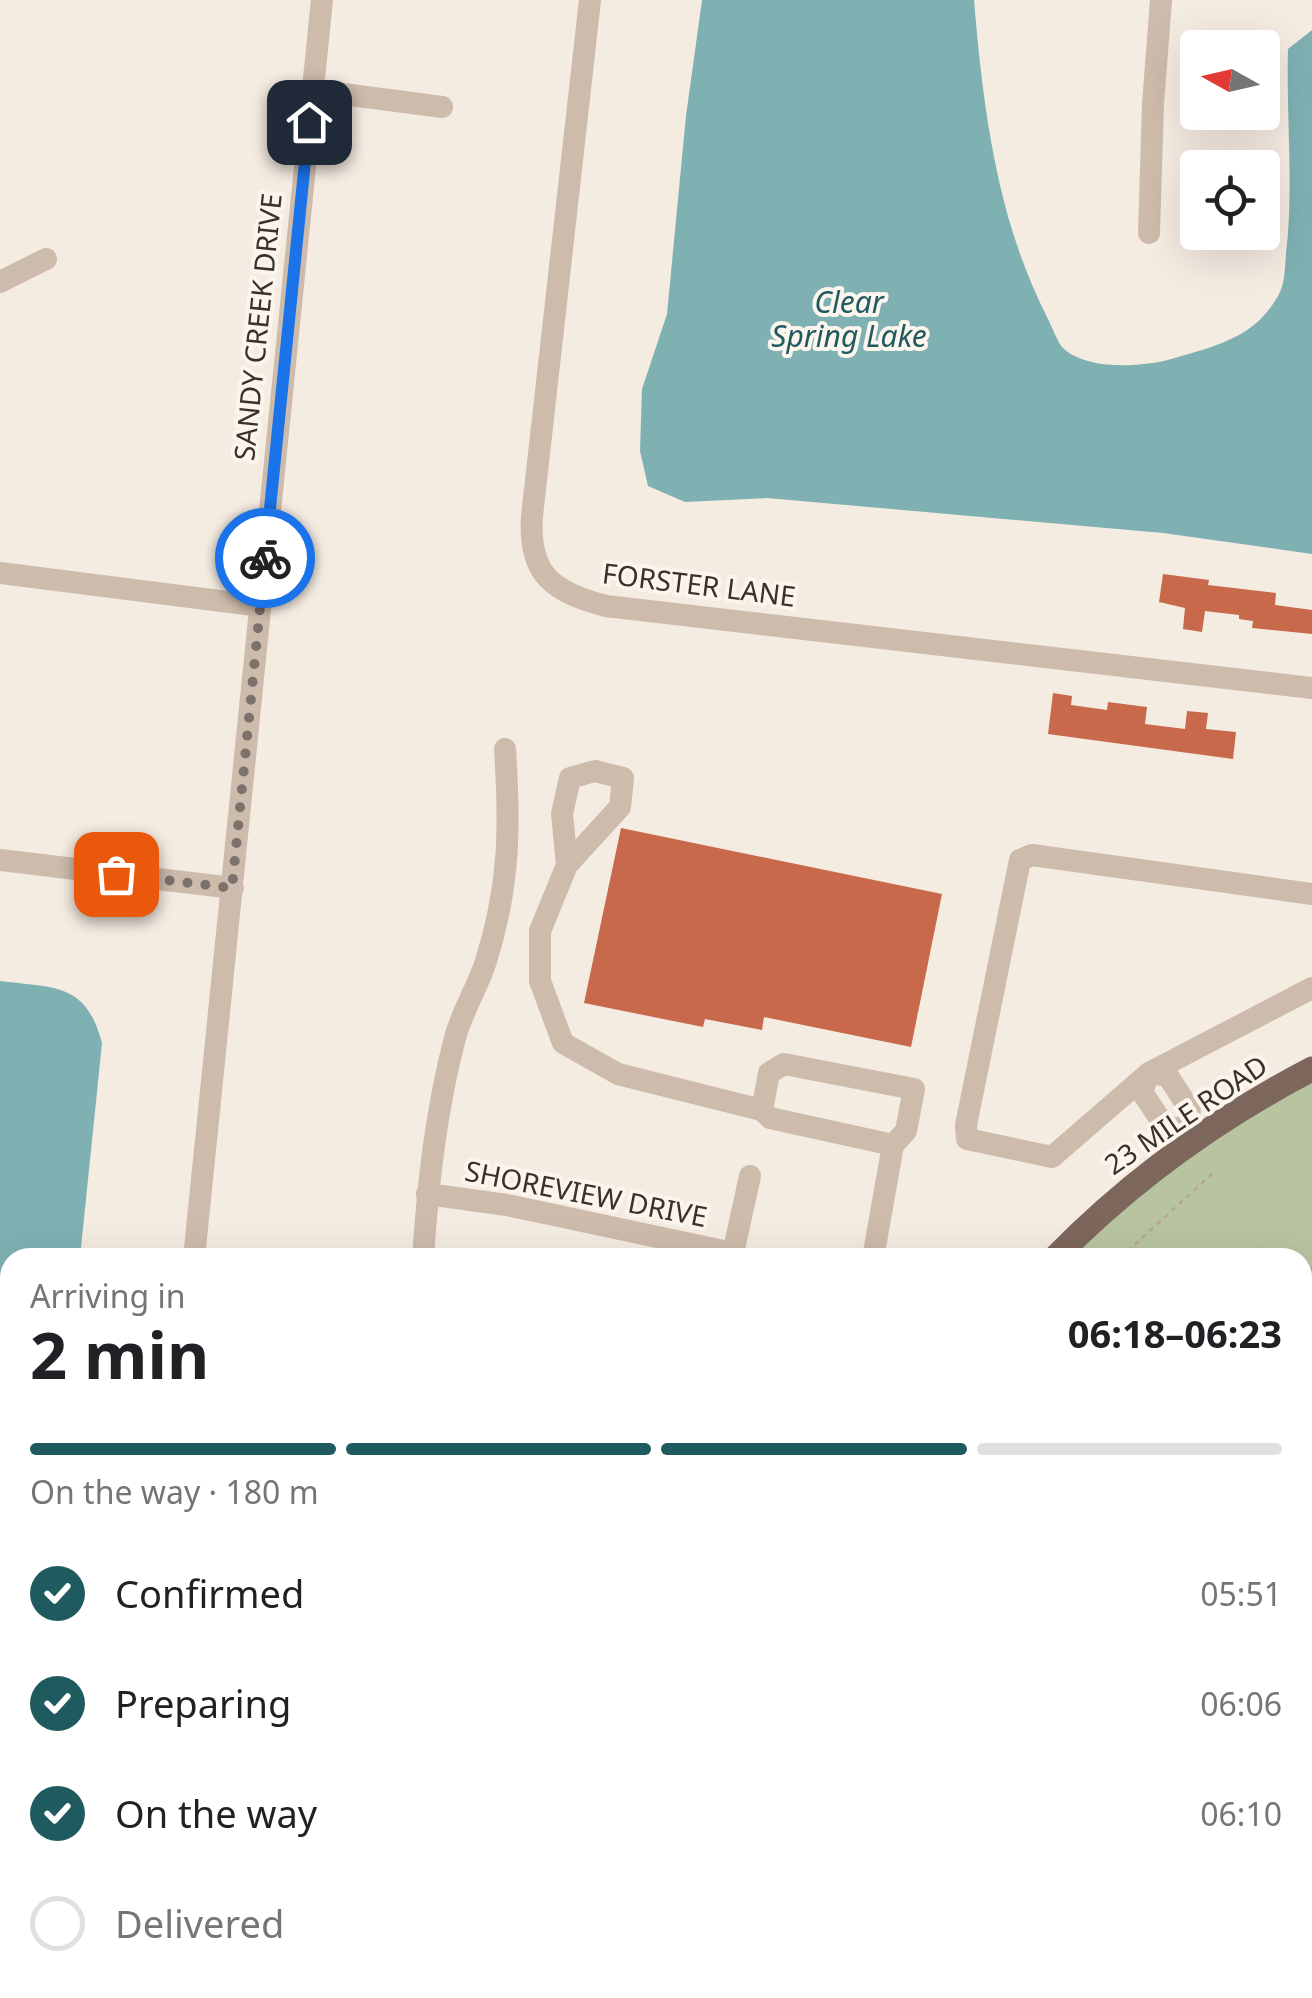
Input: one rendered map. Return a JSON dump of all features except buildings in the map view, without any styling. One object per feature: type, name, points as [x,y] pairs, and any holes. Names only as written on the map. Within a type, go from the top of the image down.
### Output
[{"type":"main road","name":"23 MILE ROAD","points":[[1065,1248],[1110,1203],[1190,1135],[1312,1070]]},
{"type":"street","name":"SANDY CREEK DRIVE","points":[[195,1248],[322,0]]},
{"type":"street","name":"FORSTER LANE","points":[[590,0],[532,516],[530,546],[542,572],[568,596],[606,606],[1312,688]]},
{"type":"street","points":[[1149,233],[1161,0]]},
{"type":"street","points":[[313,90],[442,108]]},
{"type":"street","points":[[0,282],[46,259]]},
{"type":"street","points":[[0,573],[260,606]]},
{"type":"street","points":[[423,1248],[427,1194],[456,1034],[486,963],[499,912],[509,848],[505,749]]},
{"type":"street","points":[[1312,894],[1032,855],[1020,860],[966,1124],[967,1140],[1052,1157],[1149,1072],[1312,988]]},
{"type":"street","points":[[0,860],[232,888]]},
{"type":"street","points":[[568,865],[540,931],[540,981],[562,1044],[618,1074],[762,1110],[781,1122],[893,1145]]},
{"type":"street","points":[[762,1110],[769,1073],[784,1064],[914,1089],[906,1131],[893,1145],[875,1248]]},
{"type":"street","points":[[1149,1072],[1168,1076],[1179,1092],[1190,1110],[1190,1135]]},
{"type":"street","points":[[734,1248],[750,1176]]},
{"type":"street","name":"SHOREVIEW DRIVE","points":[[427,1194],[507,1206],[700,1248]]},
{"type":"path","points":[[1131,1248],[1214,1172]]},
{"type":"green space","points":[[1312,1078],[1312,1248],[1082,1248],[1169,1166]]},
{"type":"water","name":"Clear Spring Lake","points":[[702,0],[974,0],[995,162],[1030,280],[1065,350],[1089,361],[1118,365],[1163,361],[1236,337],[1261,319],[1280,292],[1289,203],[1288,49],[1312,30],[1312,554],[1163,533],[767,498],[685,502],[648,486],[640,451],[642,389],[667,314],[686,116]]},
{"type":"water","points":[[0,981],[52,988],[77,998],[95,1023],[102,1043],[81,1248],[0,1248]]},
{"type":"way so far","points":[[116,874],[232,888],[265,558]]},
{"type":"route","points":[[265,558],[309,122]]}]
